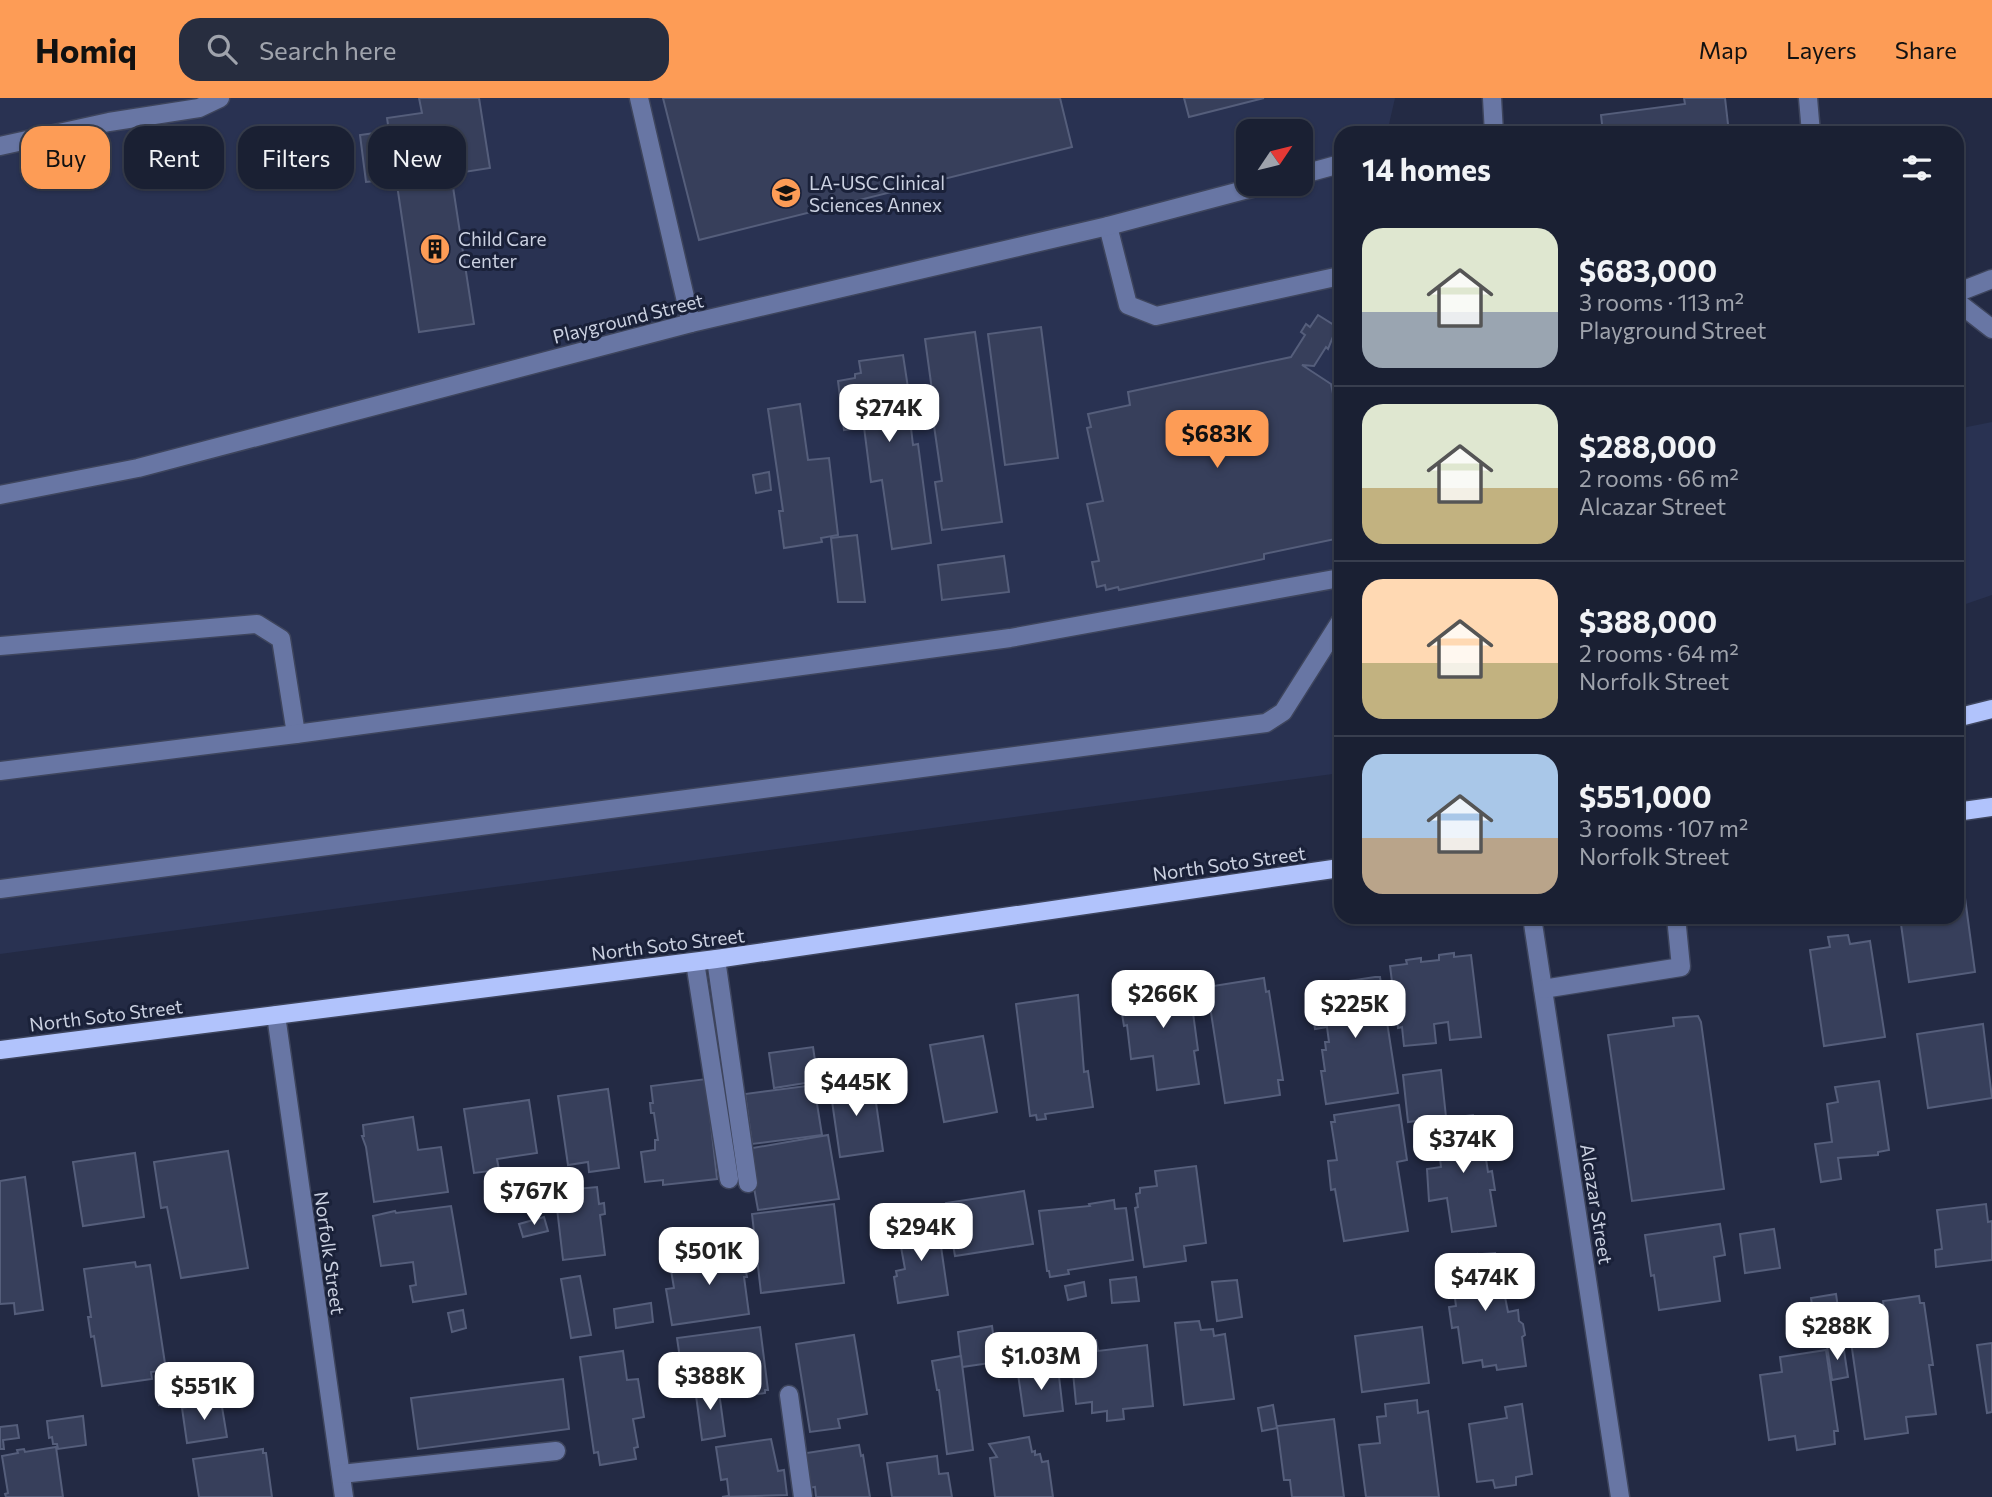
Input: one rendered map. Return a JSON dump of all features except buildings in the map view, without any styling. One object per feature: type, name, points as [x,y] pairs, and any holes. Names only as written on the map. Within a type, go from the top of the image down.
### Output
[{"type":"main road","points":[[1964,716],[1992,709]]},
{"type":"main road","points":[[1964,811],[1992,807]]},
{"type":"main road","name":"North Soto Street","points":[[0,1050],[695,962],[1334,869]]},
{"type":"street","points":[[0,145],[109,122],[199,108],[220,98]]},
{"type":"street","points":[[639,98],[691,323]]},
{"type":"street","points":[[1492,98],[1494,126]]},
{"type":"street","points":[[1808,98],[1810,126]]},
{"type":"street","points":[[1313,171],[1334,166]]},
{"type":"street","name":"Playground Street","points":[[0,495],[138,468],[691,323],[1108,226],[1236,192]]},
{"type":"street","points":[[1108,226],[1128,305],[1156,316],[1334,277]]},
{"type":"street","points":[[1964,290],[1992,279]]},
{"type":"street","points":[[1964,308],[1992,329]]},
{"type":"street","points":[[0,771],[1010,638],[1334,579]]},
{"type":"street","points":[[0,646],[257,624],[281,639],[296,734]]},
{"type":"street","points":[[0,889],[1266,723],[1283,712],[1334,631]]},
{"type":"street","name":"Alcazar Street","points":[[1533,924],[1620,1497]]},
{"type":"street","points":[[1543,989],[1681,967],[1677,924]]},
{"type":"street","points":[[716,959],[748,1183]]},
{"type":"street","points":[[695,962],[729,1179]]},
{"type":"street","name":"Norfolk Street","points":[[276,1015],[344,1497]]},
{"type":"street","points":[[789,1395],[803,1497]]},
{"type":"street","points":[[341,1474],[556,1451]]},
{"type":"shaded area","points":[[0,98],[1395,98],[1389,126],[1334,126],[1334,774],[0,954]]},
{"type":"shaded area","points":[[1992,422],[1992,595],[1964,605],[1964,428]]},
{"type":"place","name":"LA-USC Clinical Sciences Annex","points":[[786,193]]},
{"type":"place","name":"Child Care Center","points":[[435,249]]}]
